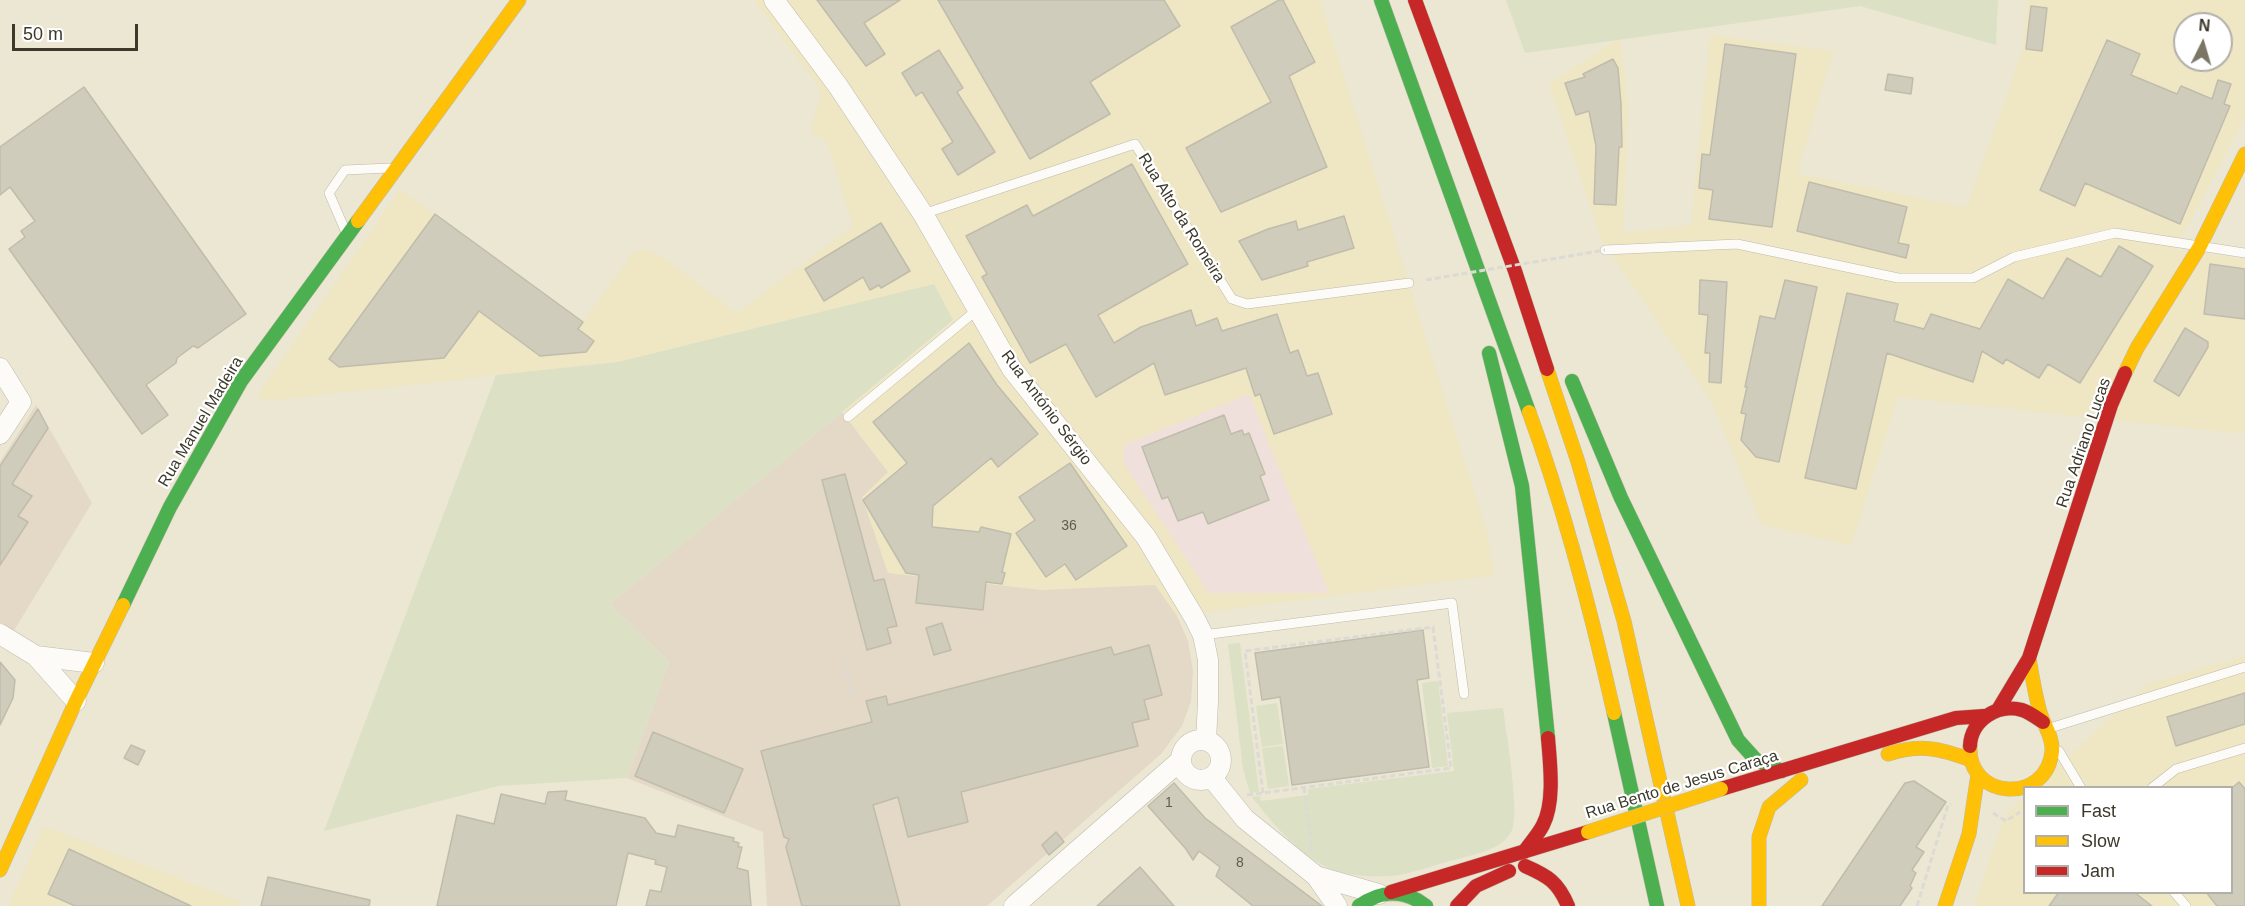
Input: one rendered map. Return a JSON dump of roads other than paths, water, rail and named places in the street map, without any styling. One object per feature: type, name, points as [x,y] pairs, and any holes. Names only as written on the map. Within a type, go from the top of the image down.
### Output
[{"type":"main road","name":"Rua Manuel Madeira","points":[[0,870],[75,701],[170,507],[241,381],[519,0]]},
{"type":"main road","points":[[1381,0],[1549,467],[1587,602],[1657,906]]},
{"type":"main road","points":[[1415,0],[1515,271],[1578,462],[1624,621],[1688,906]]},
{"type":"main road","name":"Rua Adriano Lucas","points":[[1999,708],[2028,658],[2111,405],[2138,348],[2199,248],[2245,154]]},
{"type":"main road","points":[[1474,256],[1488,349],[1522,486],[1548,735],[1550,797],[1544,824],[1524,859],[1559,885],[1568,906]]},
{"type":"main road","points":[[1515,271],[1552,336]]},
{"type":"main road","points":[[1566,367],[1621,498],[1738,740],[1756,760],[1782,771]]},
{"type":"main road","points":[[2028,658],[2053,749],[2044,774],[2028,786]]},
{"type":"main road","points":[[2023,788],[2006,790],[1996,787],[1978,774],[1971,760],[1969,748],[1971,736],[1976,725],[1984,716],[1999,708],[2011,706],[2023,708],[2034,714],[2047,729]]},
{"type":"main road","name":"Rua Bento de Jesus Caraça","points":[[1457,906],[1476,886],[1524,859],[1588,832],[1956,718],[1984,716]]},
{"type":"main road","points":[[1878,756],[1912,746],[1940,748],[1971,760]]},
{"type":"main road","points":[[1945,906],[1970,834],[1978,774]]},
{"type":"main road","name":"Rua Bento de Jesus Caraça","points":[[1759,906],[1759,837],[1769,807],[1807,778],[1769,791]]},
{"type":"main road","points":[[1970,834],[2006,790]]},
{"type":"main road","name":"Rua Bento de Jesus Caraça","points":[[1625,837],[1681,819]]},
{"type":"main road","name":"Rua Bento de Jesus Caraça","points":[[1359,906],[1385,893],[1524,859],[1547,860]]},
{"type":"main road","points":[[1385,893],[1407,894],[1426,906]]},
{"type":"street","name":"Rua António Sérgio","points":[[774,0],[838,86],[923,214],[1012,369],[1146,537],[1194,617],[1203,635],[1208,660],[1209,702],[1206,741]]},
{"type":"street","points":[[0,368],[21,402],[0,434]]},
{"type":"street","points":[[0,634],[36,656],[75,701]]},
{"type":"street","points":[[36,656],[94,663]]},
{"type":"street","points":[[1014,906],[1180,760],[1188,744],[1206,741],[1214,745],[1220,753],[1221,762],[1219,771],[1212,778],[1202,781],[1191,778],[1183,771],[1180,760]]},
{"type":"street","points":[[1212,778],[1245,819],[1316,876],[1337,906]]},
{"type":"street","points":[[1316,876],[1385,893]]},
{"type":"lane","name":"Rua Alto da Romeira","points":[[923,214],[1135,144],[1232,299],[1247,304],[1409,283]]},
{"type":"lane","points":[[348,236],[329,193],[345,170],[397,167]]},
{"type":"lane","points":[[1605,250],[1737,244],[1898,278],[1973,278],[2014,256],[2115,233],[2199,248],[2245,253]]},
{"type":"lane","points":[[848,417],[978,309]]},
{"type":"lane","points":[[1203,635],[1452,603],[1464,694]]},
{"type":"lane","points":[[2080,786],[2047,729],[2245,667]]},
{"type":"lane","points":[[2155,786],[2176,769],[2245,748]]},
{"type":"lane","points":[[2176,894],[2186,906]]}]
